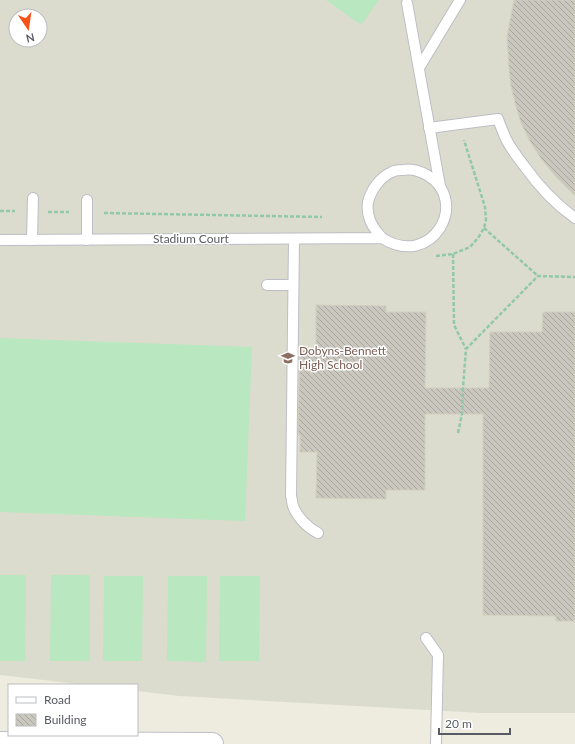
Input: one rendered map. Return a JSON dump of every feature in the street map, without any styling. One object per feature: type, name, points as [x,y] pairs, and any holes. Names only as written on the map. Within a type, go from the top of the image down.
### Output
[{"type":"street","points":[[0,743],[212,744]]},
{"type":"lane","points":[[419,68],[460,0]]},
{"type":"lane","name":"Stadium Court","points":[[407,3],[440,187],[445,199],[446,209],[444,222],[436,234],[425,243],[412,247],[391,244],[382,238],[370,222],[368,202],[376,184],[393,171],[406,169],[419,171],[434,179],[440,187]]},
{"type":"lane","points":[[430,128],[498,119],[506,140],[516,157],[544,192],[562,209],[575,218]]},
{"type":"lane","points":[[32,240],[33,198]]},
{"type":"lane","points":[[87,200],[87,240]]},
{"type":"lane","name":"Stadium Court","points":[[0,240],[382,238]]},
{"type":"lane","points":[[294,239],[291,496],[293,507],[301,520],[313,531],[318,533]]},
{"type":"lane","points":[[267,285],[293,285]]},
{"type":"lane","points":[[426,638],[438,655],[436,744]]},
{"type":"path","points":[[0,211],[322,217]]},
{"type":"path","points":[[484,228],[538,276],[575,277]]},
{"type":"path","points":[[453,254],[454,325],[466,348],[462,414],[458,433]]},
{"type":"path","points":[[466,348],[538,276]]},
{"type":"shaded area","name":"Dobyns-Bennett High School","points":[[0,0],[575,0],[575,713],[481,713],[179,696],[138,691],[138,684],[78,684],[0,675]]},
{"type":"green space","points":[[326,0],[379,0],[361,25]]},
{"type":"green space","points":[[0,338],[252,347],[245,521],[0,512]]},
{"type":"green space","points":[[0,575],[26,575],[25,661],[0,661]]},
{"type":"green space","points":[[51,575],[90,575],[90,661],[50,661]]},
{"type":"green space","points":[[104,576],[143,576],[142,661],[103,661]]},
{"type":"green space","points":[[168,576],[207,576],[206,662],[167,661]]},
{"type":"green space","points":[[220,576],[260,576],[259,661],[219,661]]},
{"type":"building","points":[[514,0],[575,0],[575,196],[542,160],[521,123],[511,86],[507,36]]},
{"type":"building","points":[[316,305],[386,306],[386,312],[426,312],[425,388],[489,388],[490,332],[542,332],[543,312],[575,312],[575,621],[556,621],[556,616],[483,615],[483,414],[425,414],[425,490],[386,490],[386,499],[316,498],[317,452],[300,452],[300,435],[298,435],[300,349],[316,349]]},
{"type":"place","name":"Dobyns-Bennett High School","points":[[288,358]]}]
